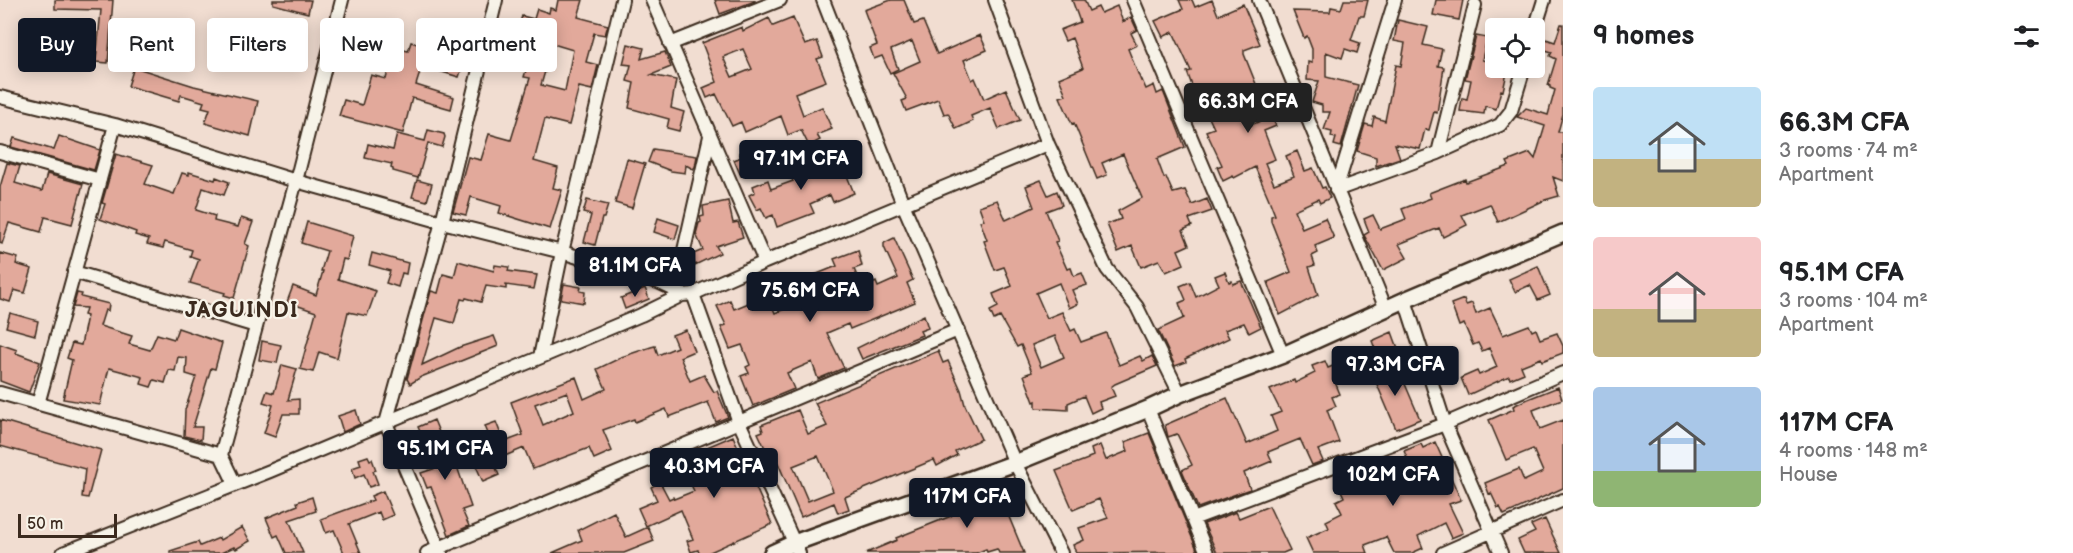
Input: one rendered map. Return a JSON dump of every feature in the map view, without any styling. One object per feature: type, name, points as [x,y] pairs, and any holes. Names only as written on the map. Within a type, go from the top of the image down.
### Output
[{"type":"street","points":[[235,484],[221,455],[296,181],[342,0]]},
{"type":"street","points":[[496,0],[442,222],[386,423],[436,551],[958,330]]},
{"type":"street","points":[[540,357],[562,252],[622,0]]},
{"type":"street","points":[[652,0],[765,262]]},
{"type":"street","points":[[670,44],[780,0]]},
{"type":"street","points":[[823,0],[903,204],[1015,463],[1060,553]]},
{"type":"street","points":[[995,0],[1048,144],[1107,269],[1137,308],[1180,394]]},
{"type":"street","points":[[1133,0],[1283,355]]},
{"type":"street","points":[[1259,0],[1386,309]]},
{"type":"street","points":[[1336,190],[1395,0]]},
{"type":"street","points":[[1538,18],[1544,0]]},
{"type":"street","points":[[1438,153],[1474,6]]},
{"type":"street","points":[[1336,190],[1438,153],[1500,125],[1512,111],[1521,78]]},
{"type":"street","points":[[0,97],[115,125],[296,181],[442,222],[562,252],[658,282],[683,293]]},
{"type":"street","points":[[38,404],[115,125]]},
{"type":"street","points":[[710,136],[683,293],[796,548]]},
{"type":"street","points":[[63,553],[386,423],[641,315],[683,293],[765,262],[1048,144]]},
{"type":"street","points":[[0,152],[100,180]]},
{"type":"street","points":[[772,553],[796,548],[1148,410],[1180,394],[1283,355],[1563,233]]},
{"type":"street","points":[[74,272],[256,326]]},
{"type":"street","points":[[1405,300],[1445,424],[1501,553]]},
{"type":"street","points":[[1193,519],[1445,424],[1563,373]]},
{"type":"street","points":[[0,393],[221,455]]},
{"type":"street","points":[[1148,410],[1207,553]]},
{"type":"street","points":[[1443,553],[1563,500]]},
{"type":"building","points":[[55,0],[113,0],[112,18],[108,18],[108,63],[96,62],[101,10],[55,9]]},
{"type":"building","points":[[273,0],[311,0],[308,13],[273,4]]},
{"type":"building","points":[[558,0],[583,0],[578,17],[608,25],[605,35],[594,33],[586,62],[598,65],[592,90],[579,87],[569,125],[545,119],[534,161],[558,168],[553,188],[562,190],[550,229],[499,213],[501,206],[471,197],[466,215],[453,212],[468,157],[481,160],[489,134],[511,140],[530,78],[524,77],[526,72],[545,72],[541,85],[565,91],[573,50],[557,45],[557,18],[534,18],[537,9],[549,13],[550,8],[556,10]]},
{"type":"building","points":[[715,0],[755,0],[755,1],[720,14]]},
{"type":"building","points":[[891,0],[904,0],[914,24],[923,21],[937,54],[980,35],[987,50],[964,60],[972,80],[975,78],[984,99],[1006,89],[1020,120],[999,129],[990,108],[971,116],[973,121],[956,129],[948,113],[944,114],[938,99],[906,111],[902,101],[907,99],[893,73],[920,61],[912,41],[891,50],[898,69],[890,73],[882,56],[874,59],[870,48],[877,45],[864,10]]},
{"type":"building","points":[[1072,0],[1084,0],[1089,11],[1098,7],[1101,13],[1117,6],[1123,22],[1131,17],[1137,30],[1131,33],[1137,45],[1128,49],[1141,81],[1146,89],[1154,85],[1157,94],[1163,91],[1185,147],[1157,159],[1164,178],[1166,177],[1173,193],[1185,190],[1192,205],[1207,199],[1212,211],[1189,219],[1192,226],[1183,230],[1189,245],[1178,250],[1184,264],[1166,272],[1159,260],[1141,267],[1132,246],[1118,252],[1107,224],[1121,219],[1118,211],[1142,198],[1123,154],[1102,163],[1107,175],[1097,179],[1074,123],[1072,124],[1060,97],[1066,95],[1059,78],[1083,68],[1072,38],[1065,41],[1060,30],[1080,22]]},
{"type":"building","points":[[1179,0],[1192,0],[1195,7],[1212,0],[1218,15],[1243,4],[1260,44],[1244,50],[1244,54],[1260,94],[1237,103],[1249,126],[1271,116],[1276,126],[1264,131],[1275,159],[1265,163],[1274,184],[1294,176],[1286,156],[1297,151],[1305,171],[1313,168],[1322,188],[1325,187],[1330,198],[1320,203],[1318,199],[1294,210],[1302,228],[1325,218],[1334,238],[1315,246],[1318,253],[1312,256],[1315,265],[1309,267],[1318,295],[1280,315],[1268,282],[1291,272],[1271,221],[1271,216],[1275,215],[1268,197],[1255,167],[1223,181],[1217,167],[1222,165],[1206,131],[1214,128],[1203,105],[1193,109],[1186,93],[1194,91],[1187,72],[1191,71],[1173,32],[1163,37],[1155,21],[1183,9]]},
{"type":"building","points":[[1344,0],[1368,0],[1364,16],[1359,16],[1351,40],[1360,43],[1357,53],[1345,49],[1342,58],[1326,52],[1326,77],[1358,85],[1341,147],[1334,145],[1336,138],[1331,137],[1332,132],[1324,130],[1330,112],[1322,112],[1322,105],[1312,102],[1319,81],[1307,80],[1308,62],[1312,63],[1312,49],[1307,36],[1304,38],[1293,11],[1330,12],[1331,7],[1341,9]]},
{"type":"building","points":[[1436,0],[1463,0],[1459,20],[1433,15]]},
{"type":"building","points":[[769,18],[773,26],[793,18],[805,45],[817,41],[823,57],[817,59],[826,81],[795,93],[803,115],[822,107],[832,129],[817,135],[820,140],[809,146],[801,130],[788,135],[781,116],[745,132],[741,122],[732,126],[716,94],[707,98],[703,88],[717,82],[702,43],[742,27],[743,31]],"holes":[[[743,49],[752,69],[732,77],[723,57]]]},
{"type":"building","points":[[1398,20],[1428,27],[1423,45],[1442,49],[1438,66],[1444,67],[1437,113],[1434,112],[1429,130],[1425,129],[1420,149],[1395,144],[1400,158],[1376,166],[1376,157],[1357,151],[1365,124],[1372,126],[1374,117],[1385,121],[1396,65],[1401,66],[1405,43],[1394,41]]},
{"type":"building","points":[[1561,24],[1563,24],[1563,114],[1558,132],[1563,132],[1563,181],[1553,177],[1559,196],[1545,200],[1498,222],[1490,204],[1462,215],[1467,225],[1443,237],[1439,228],[1399,244],[1407,258],[1383,270],[1364,235],[1369,232],[1364,219],[1373,215],[1380,229],[1406,219],[1402,209],[1431,198],[1429,193],[1509,166],[1507,162],[1530,153],[1535,159],[1545,126],[1517,117],[1526,108],[1548,115],[1555,90],[1548,85],[1556,59],[1550,56],[1552,52],[1545,50],[1545,39],[1555,42]]},
{"type":"building","points":[[1476,36],[1485,38],[1482,60],[1485,61],[1485,78],[1506,78],[1496,109],[1485,106],[1484,114],[1460,111],[1462,98],[1467,99],[1471,80],[1465,79]]},
{"type":"building","points":[[411,42],[416,44],[416,72],[420,72],[416,85],[454,97],[451,109],[412,98],[403,133],[339,116],[344,100],[362,105],[371,75],[386,79],[388,72],[404,72],[404,50],[408,51]]},
{"type":"building","points":[[628,44],[644,48],[641,59],[665,52],[671,67],[651,75],[676,80],[671,108],[684,112],[679,131],[667,128],[669,119],[629,108],[634,83],[627,81],[631,65],[623,64]]},
{"type":"building","points":[[132,72],[150,72],[194,86],[258,101],[250,136],[205,123],[210,109],[202,107],[204,102],[181,95],[179,101],[128,86]]},
{"type":"building","points":[[442,72],[461,72],[459,77]]},
{"type":"building","points":[[428,130],[444,134],[445,137],[442,147],[428,143],[418,178],[393,171],[392,164],[365,158],[368,144],[393,150],[397,134],[425,141]]},
{"type":"building","points":[[59,136],[100,150],[94,170],[11,147],[14,138],[54,150]]},
{"type":"building","points":[[758,145],[762,156],[749,163],[753,171],[741,176],[734,160],[741,157],[739,153]]},
{"type":"building","points":[[653,149],[697,156],[695,167],[693,169],[686,165],[685,173],[671,171],[648,162]]},
{"type":"building","points":[[116,154],[153,165],[145,184],[174,194],[182,173],[189,175],[189,172],[215,180],[216,177],[229,182],[224,195],[203,188],[196,210],[215,216],[214,221],[238,227],[241,218],[253,222],[245,244],[249,246],[234,298],[224,295],[225,293],[190,283],[199,259],[190,256],[192,250],[165,242],[163,248],[147,244],[149,239],[135,235],[136,232],[100,219],[105,204],[102,203]]},
{"type":"building","points":[[794,155],[803,174],[828,163],[830,165],[841,161],[854,193],[833,202],[830,195],[810,204],[814,213],[777,227],[773,215],[766,218],[761,208],[757,210],[749,195],[755,192],[753,186],[768,180],[771,189],[793,181],[783,161]]},
{"type":"building","points":[[627,159],[645,164],[632,208],[615,203]]},
{"type":"building","points":[[7,163],[20,166],[15,183],[42,191],[47,174],[83,184],[72,224],[45,217],[41,232],[9,223],[2,244],[0,243],[0,187]]},
{"type":"building","points":[[417,180],[432,184],[427,201],[412,197]]},
{"type":"building","points":[[1041,180],[1048,195],[1057,191],[1062,205],[1046,211],[1058,241],[1055,242],[1067,269],[1071,268],[1074,276],[1082,273],[1087,285],[1072,290],[1078,304],[1069,308],[1059,283],[1036,293],[1047,318],[1062,312],[1071,331],[1075,329],[1081,342],[1106,333],[1119,365],[1140,356],[1143,361],[1152,356],[1157,366],[1115,384],[1111,387],[1115,396],[1099,402],[1101,408],[1091,413],[1084,396],[1068,403],[1068,410],[1036,408],[1036,401],[1034,402],[1024,375],[1032,372],[1021,345],[1017,347],[1000,317],[994,320],[990,311],[998,307],[993,294],[1012,286],[1004,267],[995,270],[984,241],[987,240],[980,221],[984,220],[979,206],[997,200],[1006,220],[1034,207],[1026,186]],"holes":[[[1055,336],[1064,357],[1041,367],[1032,345]]]},
{"type":"building","points":[[587,200],[608,205],[595,245],[584,242],[591,215],[583,213]]},
{"type":"building","points":[[728,201],[733,223],[738,222],[743,237],[716,246],[720,253],[695,265],[691,255],[703,250],[696,234],[701,222],[700,217],[704,216],[703,206]]},
{"type":"building","points":[[658,218],[679,225],[675,239],[654,232]]},
{"type":"building","points":[[307,222],[353,236],[347,260],[343,259],[338,279],[376,291],[367,316],[348,312],[337,358],[319,352],[313,372],[300,369],[316,312],[287,302],[293,286],[316,295],[323,271],[321,271],[327,251],[301,243]]},
{"type":"building","points":[[894,238],[913,280],[907,283],[915,302],[850,329],[848,324],[827,333],[844,368],[818,379],[812,362],[787,373],[794,389],[753,406],[741,376],[749,373],[746,367],[750,365],[742,345],[730,349],[721,327],[726,325],[717,306],[730,300],[734,309],[768,295],[775,313],[799,303],[792,284],[837,266],[834,259],[858,250],[862,266],[854,269],[862,288],[876,282],[878,287],[898,278],[884,247],[884,243]]},
{"type":"building","points":[[0,253],[18,258],[16,264],[32,269],[25,293],[14,290],[10,302],[0,299]]},
{"type":"building","points":[[372,253],[408,263],[406,274],[402,273],[398,287],[386,283],[390,271],[369,265]]},
{"type":"building","points":[[651,255],[668,260],[665,270],[648,265]]},
{"type":"building","points":[[458,261],[494,271],[495,265],[509,267],[508,271],[537,275],[534,289],[506,285],[506,289],[486,286],[481,302],[461,299],[454,323],[436,318],[422,365],[460,347],[494,336],[498,346],[421,377],[410,384],[407,379],[431,291],[438,293],[443,274],[454,277]]},
{"type":"building","points":[[1538,266],[1550,295],[1538,300],[1530,285],[1515,292],[1509,279]]},
{"type":"building","points":[[1225,272],[1229,282],[1232,281],[1233,284],[1241,281],[1261,327],[1249,333],[1244,323],[1225,330],[1229,338],[1175,366],[1158,330],[1184,318],[1179,303],[1186,300],[1180,286],[1190,282],[1196,297],[1219,285],[1215,276]]},
{"type":"building","points":[[564,284],[581,287],[580,291],[585,292],[584,303],[561,299]]},
{"type":"building","points":[[645,288],[649,299],[625,309],[621,298]]},
{"type":"building","points":[[77,293],[82,294],[81,297],[109,304],[100,326],[132,336],[129,344],[150,350],[157,334],[174,339],[178,328],[222,343],[215,369],[211,368],[193,427],[202,427],[201,440],[184,436],[185,410],[196,377],[186,374],[187,358],[178,357],[175,371],[169,370],[165,383],[154,380],[151,387],[141,384],[143,377],[109,368],[100,405],[63,399],[72,360],[67,358],[72,343],[81,345],[87,316],[84,315],[86,308],[73,307]]},
{"type":"building","points":[[1464,299],[1466,305],[1472,303],[1476,314],[1490,308],[1503,335],[1529,325],[1532,331],[1536,329],[1540,339],[1557,333],[1563,346],[1563,353],[1521,366],[1524,373],[1510,379],[1509,376],[1468,395],[1461,378],[1477,371],[1479,375],[1497,367],[1489,348],[1482,351],[1478,343],[1473,345],[1464,324],[1459,326],[1451,304]]},
{"type":"building","points":[[10,313],[38,321],[35,335],[6,327]]},
{"type":"building","points":[[924,315],[928,328],[920,331],[922,335],[862,359],[857,348]]},
{"type":"building","points":[[686,330],[694,351],[680,357],[690,381],[704,375],[714,392],[717,391],[728,417],[716,422],[708,402],[669,417],[666,409],[635,422],[634,419],[603,430],[612,451],[594,459],[589,448],[533,469],[524,448],[493,461],[499,475],[483,482],[471,454],[492,444],[485,426],[496,422],[504,442],[523,435],[511,402],[576,377],[584,399],[606,389],[597,369],[618,358],[651,347],[655,346],[658,355],[677,347],[672,335]],"holes":[[[567,392],[574,411],[543,425],[535,404]]]},
{"type":"building","points":[[1392,332],[1399,351],[1379,359],[1372,341]]},
{"type":"building","points":[[262,341],[281,345],[277,363],[259,360]]},
{"type":"building","points":[[0,344],[40,362],[29,392],[0,381]]},
{"type":"building","points":[[938,351],[943,363],[948,361],[981,439],[955,451],[957,455],[937,466],[934,460],[931,461],[845,497],[849,509],[838,513],[834,503],[801,517],[778,463],[773,465],[758,433],[763,431],[761,425],[798,410],[808,434],[827,426],[815,403]],"holes":[[[818,456],[833,491],[808,501],[793,466]]]},
{"type":"building","points":[[1325,361],[1328,368],[1340,363],[1346,377],[1335,382],[1340,394],[1332,397],[1336,406],[1327,410],[1339,442],[1318,450],[1323,461],[1312,465],[1300,439],[1268,452],[1272,461],[1244,473],[1250,489],[1198,508],[1182,470],[1192,465],[1177,434],[1168,437],[1165,425],[1227,398],[1247,444],[1277,431],[1271,416],[1281,412],[1270,390],[1294,380],[1295,383],[1315,373],[1312,366]]},
{"type":"building","points":[[1385,362],[1393,382],[1402,377],[1420,419],[1396,429],[1370,368]]},
{"type":"building","points":[[282,365],[297,369],[288,400],[299,399],[299,414],[283,414],[275,437],[264,433],[273,405],[263,402],[267,391],[274,393]]},
{"type":"building","points":[[1558,387],[1562,399],[1533,410],[1540,429],[1563,420],[1563,488],[1504,515],[1491,493],[1489,494],[1485,483],[1519,469],[1524,481],[1543,472],[1533,449],[1506,460],[1489,420],[1514,409],[1513,406]]},
{"type":"building","points":[[356,410],[360,424],[343,432],[338,416]]},
{"type":"building","points":[[0,420],[101,450],[88,498],[82,497],[85,469],[0,446]]},
{"type":"building","points":[[434,420],[448,454],[452,452],[471,507],[462,510],[469,526],[449,535],[431,487],[427,488],[421,473],[436,468],[418,427]]},
{"type":"building","points":[[1149,433],[1198,552],[1076,553],[1073,545],[1084,540],[1079,528],[1108,518],[1099,499],[1073,510],[1056,471],[1088,459],[1093,456],[1091,449],[1100,445],[1106,460],[1128,451],[1125,442]]},
{"type":"building","points":[[733,436],[772,524],[708,553],[699,553],[698,550],[691,552],[687,541],[693,539],[681,510],[646,526],[638,508],[657,500],[651,487],[660,482],[669,499],[694,491],[679,459]]},
{"type":"building","points":[[1435,442],[1461,500],[1449,504],[1463,533],[1451,538],[1444,523],[1418,536],[1423,548],[1412,553],[1394,553],[1386,537],[1365,545],[1368,553],[1313,553],[1306,538],[1329,528],[1326,521],[1342,513],[1336,501],[1344,497],[1338,484],[1361,473],[1365,481],[1390,470],[1393,476],[1411,467],[1404,451],[1421,444],[1423,448]]},
{"type":"building","points":[[368,456],[370,460],[372,459],[376,470],[373,471],[378,484],[369,487],[364,474],[355,478],[352,468],[361,465],[359,459]]},
{"type":"building","points":[[996,480],[1009,480],[1012,487],[1019,489],[1021,494],[1006,498],[1013,509],[1009,517],[1024,553],[999,553],[997,549],[987,552],[986,549],[976,553],[866,553],[951,516],[956,511],[971,507],[982,496],[990,493]]},
{"type":"building","points":[[383,491],[393,515],[382,520],[379,512],[349,524],[361,553],[344,553],[334,530],[326,533],[321,519],[373,500],[371,496]]},
{"type":"building","points":[[312,497],[316,511],[289,520],[303,553],[286,553],[278,535],[274,537],[266,518]]},
{"type":"building","points":[[1269,506],[1290,550],[1283,553],[1217,553],[1204,524],[1236,512],[1239,518]]},
{"type":"building","points":[[614,512],[626,537],[648,527],[654,541],[624,553],[552,553],[582,540],[578,530]]},
{"type":"building","points":[[1545,519],[1561,553],[1524,553],[1518,540],[1535,532],[1531,525]]},
{"type":"building","points":[[242,527],[250,541],[236,549],[234,547],[221,553],[170,553],[170,551],[198,542],[200,546],[219,538],[220,540]]},
{"type":"district","name":"JAGUINDI","points":[[242,310]]}]
